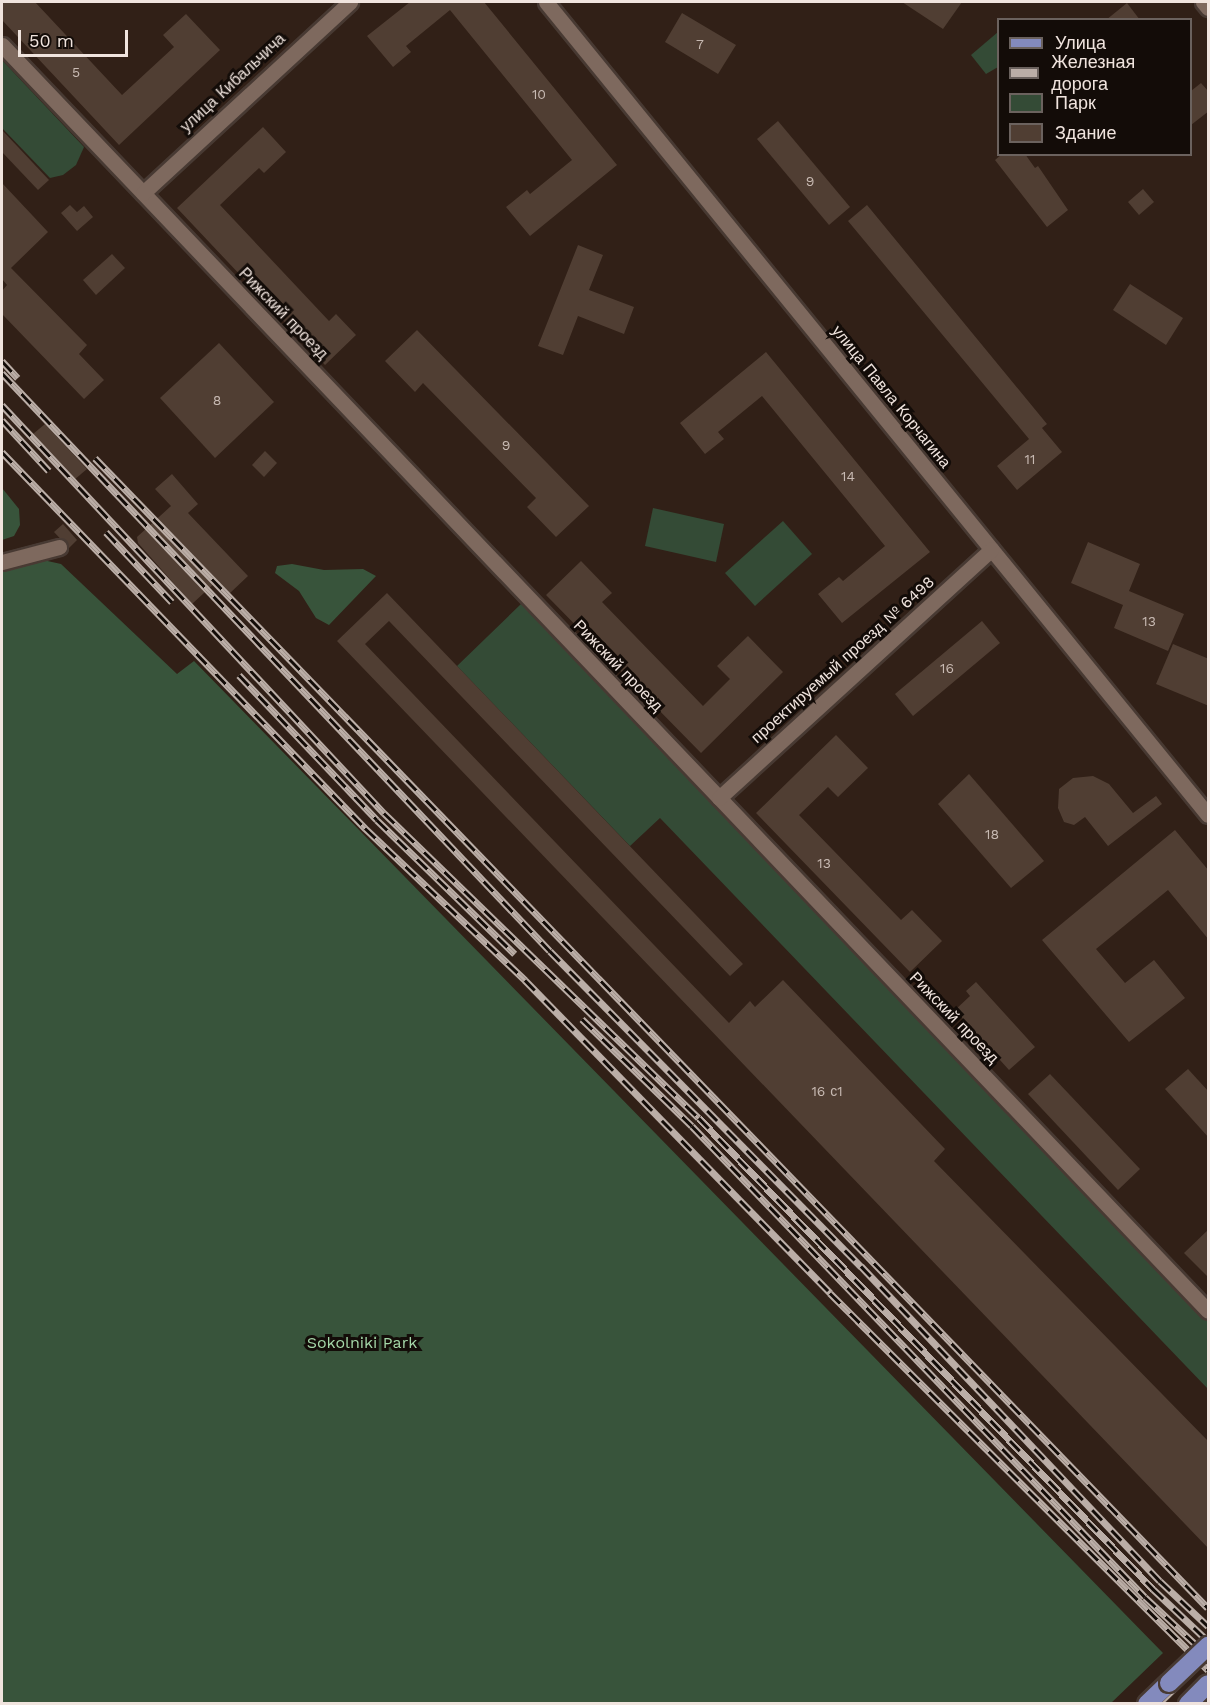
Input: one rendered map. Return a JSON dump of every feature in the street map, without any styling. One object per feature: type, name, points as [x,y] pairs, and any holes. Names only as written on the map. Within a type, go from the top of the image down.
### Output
[{"type":"main road","points":[[1147,1704],[1209,1646]]},
{"type":"main road","points":[[1188,1703],[1209,1684]]},
{"type":"street","name":"улица Кибальчича","points":[[143,193],[350,2]]},
{"type":"street","name":"улица Павла Корчагина","points":[[546,2],[1209,815]]},
{"type":"street","points":[[1203,2],[1209,8]]},
{"type":"street","name":"Рижский проезд","points":[[2,45],[1209,1311]]},
{"type":"street","points":[[2,562],[58,547]]},
{"type":"street","name":"проектируемый проезд № 6498","points":[[719,798],[992,549]]},
{"type":"green space","points":[[997,33],[997,68],[986,74],[971,55]]},
{"type":"green space","points":[[2,60],[84,147],[76,165],[63,175],[50,178],[2,128]]},
{"type":"green space","points":[[2,488],[19,509],[20,525],[14,536],[2,540]]},
{"type":"green space","points":[[653,508],[724,524],[716,562],[645,546]]},
{"type":"green space","points":[[783,521],[812,554],[755,606],[725,573]]},
{"type":"green space","name":"Sokolniki Park","points":[[34,558],[61,564],[177,674],[194,661],[1163,1653],[1110,1704],[2,1704],[2,565]]},
{"type":"green space","points":[[292,564],[324,570],[363,569],[376,576],[329,625],[316,618],[299,591],[275,573],[277,566]]},
{"type":"green space","points":[[521,604],[1208,1320],[1208,1389],[660,818],[630,846],[457,666]]},
{"type":"building","points":[[2,2],[35,2],[122,95],[174,47],[163,35],[186,14],[220,50],[119,145],[2,20]]},
{"type":"building","points":[[410,2],[484,2],[617,165],[530,236],[506,207],[527,190],[530,194],[572,160],[450,10],[406,46],[411,52],[393,67],[367,36]]},
{"type":"building","points":[[902,2],[962,2],[943,29]]},
{"type":"building","points":[[1127,3],[1138,18],[1108,18]]},
{"type":"building","points":[[682,13],[736,45],[718,74],[665,42]]},
{"type":"building","points":[[1201,83],[1209,92],[1209,111],[1192,124],[1192,90]]},
{"type":"building","points":[[778,121],[850,207],[829,225],[757,139]]},
{"type":"building","points":[[263,127],[286,152],[264,173],[259,168],[220,205],[329,321],[336,314],[356,335],[325,365],[177,208]]},
{"type":"building","points":[[2,130],[49,180],[38,190],[2,152]]},
{"type":"building","points":[[1000,156],[1026,156],[1035,168],[1038,166],[1068,210],[1047,227],[995,160]]},
{"type":"building","points":[[2,183],[48,232],[11,268],[87,345],[79,354],[104,380],[84,399],[2,314],[2,291],[7,285],[2,279]]},
{"type":"building","points":[[1143,189],[1154,202],[1139,215],[1128,202]]},
{"type":"building","points":[[70,205],[77,212],[84,206],[93,217],[77,231],[61,213]]},
{"type":"building","points":[[867,205],[1047,424],[1042,428],[1062,452],[1017,490],[997,466],[1029,439],[848,221]]},
{"type":"building","points":[[578,245],[603,255],[589,290],[634,307],[624,334],[578,316],[563,355],[538,346]]},
{"type":"building","points":[[112,254],[125,268],[96,295],[83,280]]},
{"type":"building","points":[[1130,284],[1183,318],[1166,345],[1113,310]]},
{"type":"building","points":[[417,330],[589,506],[556,537],[527,507],[536,498],[423,383],[415,392],[385,361]]},
{"type":"building","points":[[219,343],[274,402],[215,458],[160,398]]},
{"type":"building","points":[[766,352],[930,552],[842,623],[818,594],[839,577],[843,581],[885,546],[762,396],[718,432],[724,439],[705,454],[680,423]]},
{"type":"building","points":[[45,424],[87,469],[74,480],[33,434]]},
{"type":"building","points":[[265,451],[277,463],[264,477],[252,465]]},
{"type":"building","points":[[172,474],[198,504],[188,513],[248,576],[229,594],[217,581],[192,604],[138,543],[137,537],[171,506],[155,489]]},
{"type":"building","points":[[63,524],[77,540],[69,548],[54,532]]},
{"type":"building","points":[[1088,542],[1140,564],[1129,591],[1184,614],[1168,651],[1114,628],[1123,605],[1071,583]]},
{"type":"building","points":[[581,561],[612,593],[602,602],[703,706],[730,679],[717,666],[748,636],[783,672],[701,753],[546,595]]},
{"type":"building","points":[[387,593],[743,964],[730,976],[389,621],[365,644],[729,1023],[750,1001],[755,1007],[783,980],[945,1149],[934,1161],[1209,1442],[1209,1549],[337,641]]},
{"type":"building","points":[[982,621],[1000,643],[913,716],[895,694]]},
{"type":"building","points":[[1173,644],[1209,659],[1209,706],[1156,684]]},
{"type":"building","points":[[836,735],[868,768],[838,797],[828,787],[799,815],[901,920],[912,910],[942,941],[910,972],[756,813]]},
{"type":"building","points":[[969,774],[1044,861],[1011,888],[938,804]]},
{"type":"building","points":[[1093,776],[1109,784],[1133,813],[1156,796],[1162,804],[1108,846],[1085,817],[1074,825],[1064,822],[1058,808],[1059,789],[1073,778]]},
{"type":"building","points":[[1175,830],[1209,871],[1209,940],[1168,890],[1096,949],[1125,983],[1154,960],[1185,998],[1129,1042],[1042,940]]},
{"type":"building","points":[[976,982],[1035,1047],[1009,1070],[955,1010],[970,996],[966,991]]},
{"type":"building","points":[[1188,1069],[1209,1092],[1209,1138],[1165,1089]]},
{"type":"building","points":[[1050,1074],[1140,1169],[1118,1190],[1028,1094]]},
{"type":"building","points":[[1209,1229],[1209,1278],[1184,1253]]},
{"type":"tram line","points":[[1162,1704],[1208,1660]]},
{"type":"railway","points":[[2,361],[18,378]]},
{"type":"railway","points":[[2,373],[550,951],[861,1266],[1160,1581],[1208,1626]]},
{"type":"railway","points":[[2,405],[384,813],[699,1118],[1153,1589],[1208,1641]]},
{"type":"railway","points":[[2,420],[49,471]]},
{"type":"railway","points":[[2,452],[365,828],[525,980],[830,1293],[1208,1670]]},
{"type":"railway","points":[[95,458],[1208,1608]]},
{"type":"railway","points":[[106,532],[172,602]]},
{"type":"railway","points":[[239,675],[377,820],[515,954]]},
{"type":"railway","points":[[582,1019],[692,1126],[1145,1597],[1208,1656]]}]
